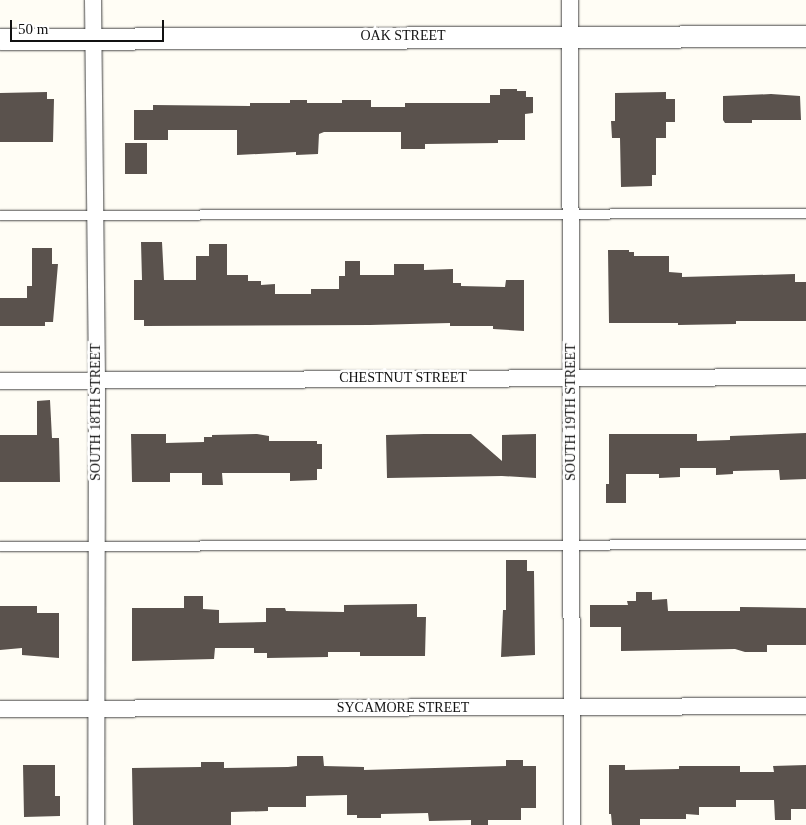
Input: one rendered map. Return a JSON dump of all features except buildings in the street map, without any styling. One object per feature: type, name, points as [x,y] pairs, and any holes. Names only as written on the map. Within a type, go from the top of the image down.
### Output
[{"type":"street","name":"SOUTH 18TH STREET","points":[[93,0],[97,381],[96,825]]},
{"type":"street","name":"SOUTH 19TH STREET","points":[[570,0],[572,825]]},
{"type":"street","name":"OAK STREET","points":[[0,39],[570,35],[806,36]]},
{"type":"street","name":"CHESTNUT STREET","points":[[0,381],[806,377]]},
{"type":"street","name":"SYCAMORE STREET","points":[[0,709],[806,706]]},
{"type":"lane","points":[[0,215],[571,212],[806,213]]},
{"type":"lane","points":[[0,546],[806,544]]}]
